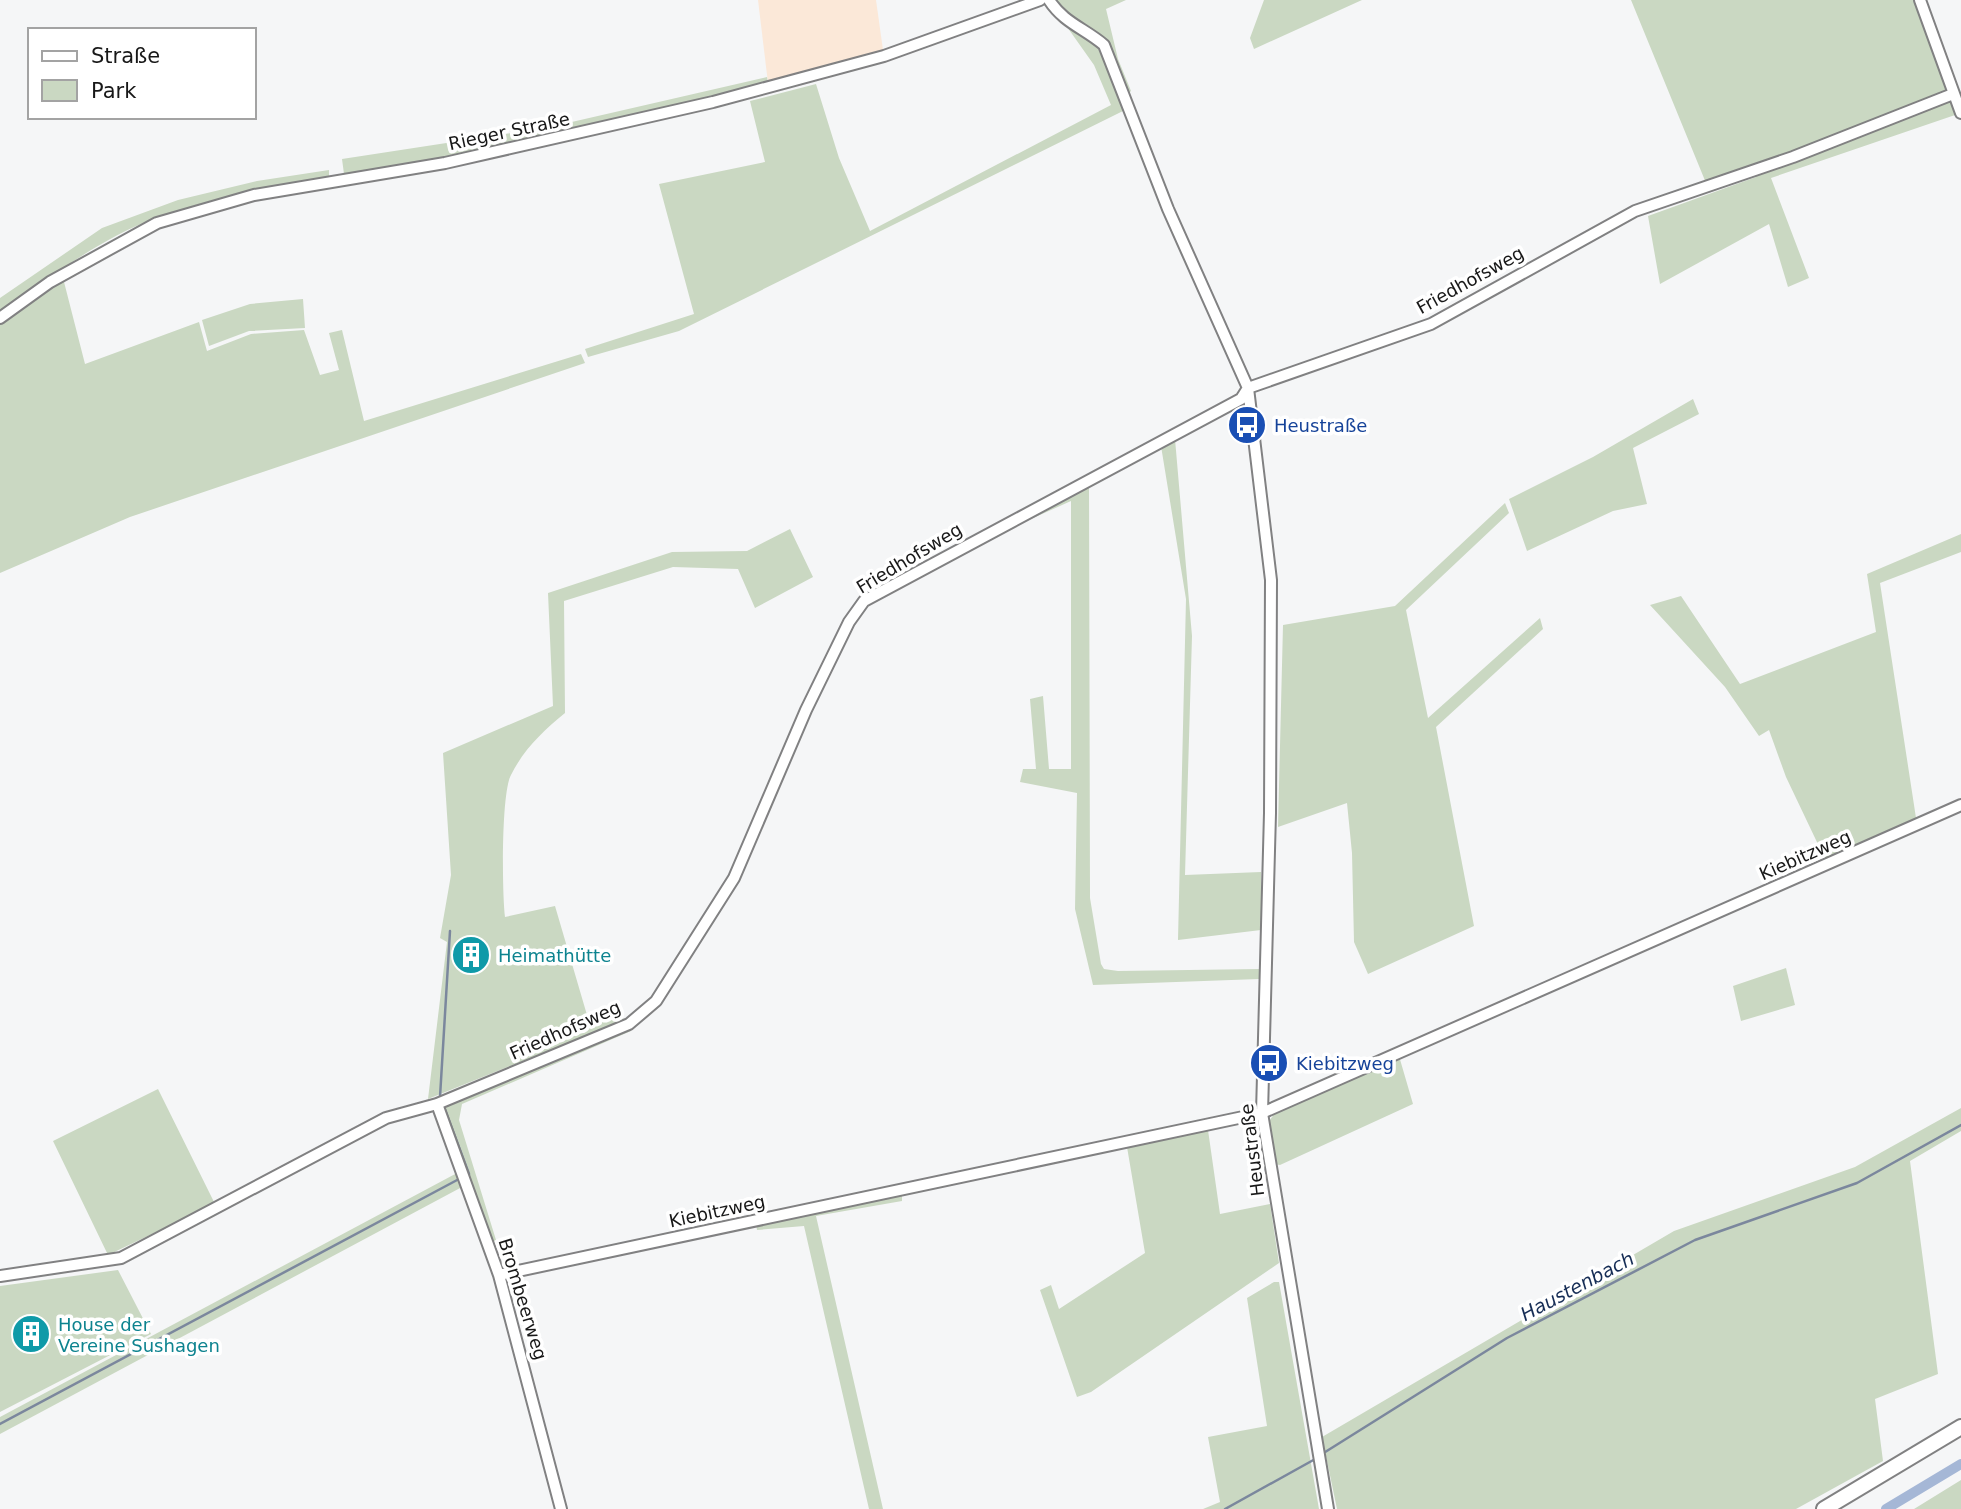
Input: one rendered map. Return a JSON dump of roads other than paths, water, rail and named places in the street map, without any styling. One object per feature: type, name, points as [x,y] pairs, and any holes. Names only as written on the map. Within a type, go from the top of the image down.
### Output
[{"type":"main road","points":[[1824,1509],[1961,1427]]},
{"type":"street","name":"Rieger Straße","points":[[0,318],[50,282],[121,240],[157,223],[254,195],[444,163],[713,102],[884,56],[1040,0]]},
{"type":"street","name":"Heustraße","points":[[1049,0],[1060,18],[1086,30],[1104,45],[1168,209],[1248,388],[1271,580],[1270,813],[1262,1113],[1314,1441],[1328,1509]]},
{"type":"street","points":[[1920,0],[1961,113]]},
{"type":"street","name":"Friedhofsweg","points":[[0,1276],[121,1258],[386,1118],[437,1104],[629,1024],[656,1001],[734,878],[806,710],[849,622],[864,601],[1241,398],[1248,388],[1431,324],[1635,211],[1793,157],[1953,94]]},
{"type":"street","name":"Kiebitzweg","points":[[499,1275],[1262,1113],[1961,805]]},
{"type":"street","name":"Brombeerweg","points":[[437,1104],[499,1275],[561,1509]]},
{"type":"waterway","points":[[440,1097],[450,931]]},
{"type":"waterway","points":[[444,1107],[469,1174]]},
{"type":"waterway","name":"Haustenbach","points":[[1322,1454],[1507,1338],[1695,1240],[1857,1183],[1961,1125]]},
{"type":"waterway","points":[[0,1424],[459,1179]]},
{"type":"waterway","name":"Haustenbach","points":[[1225,1509],[1317,1458]]},
{"type":"waterway","points":[[1886,1509],[1961,1464]]},
{"type":"place","name":"Heustraße","points":[[1247,425]]},
{"type":"place","name":"Heimathütte","points":[[471,955]]},
{"type":"place","name":"Kiebitzweg","points":[[1269,1063]]},
{"type":"place","name":"House der Vereine Sushagen","points":[[31,1334]]}]
